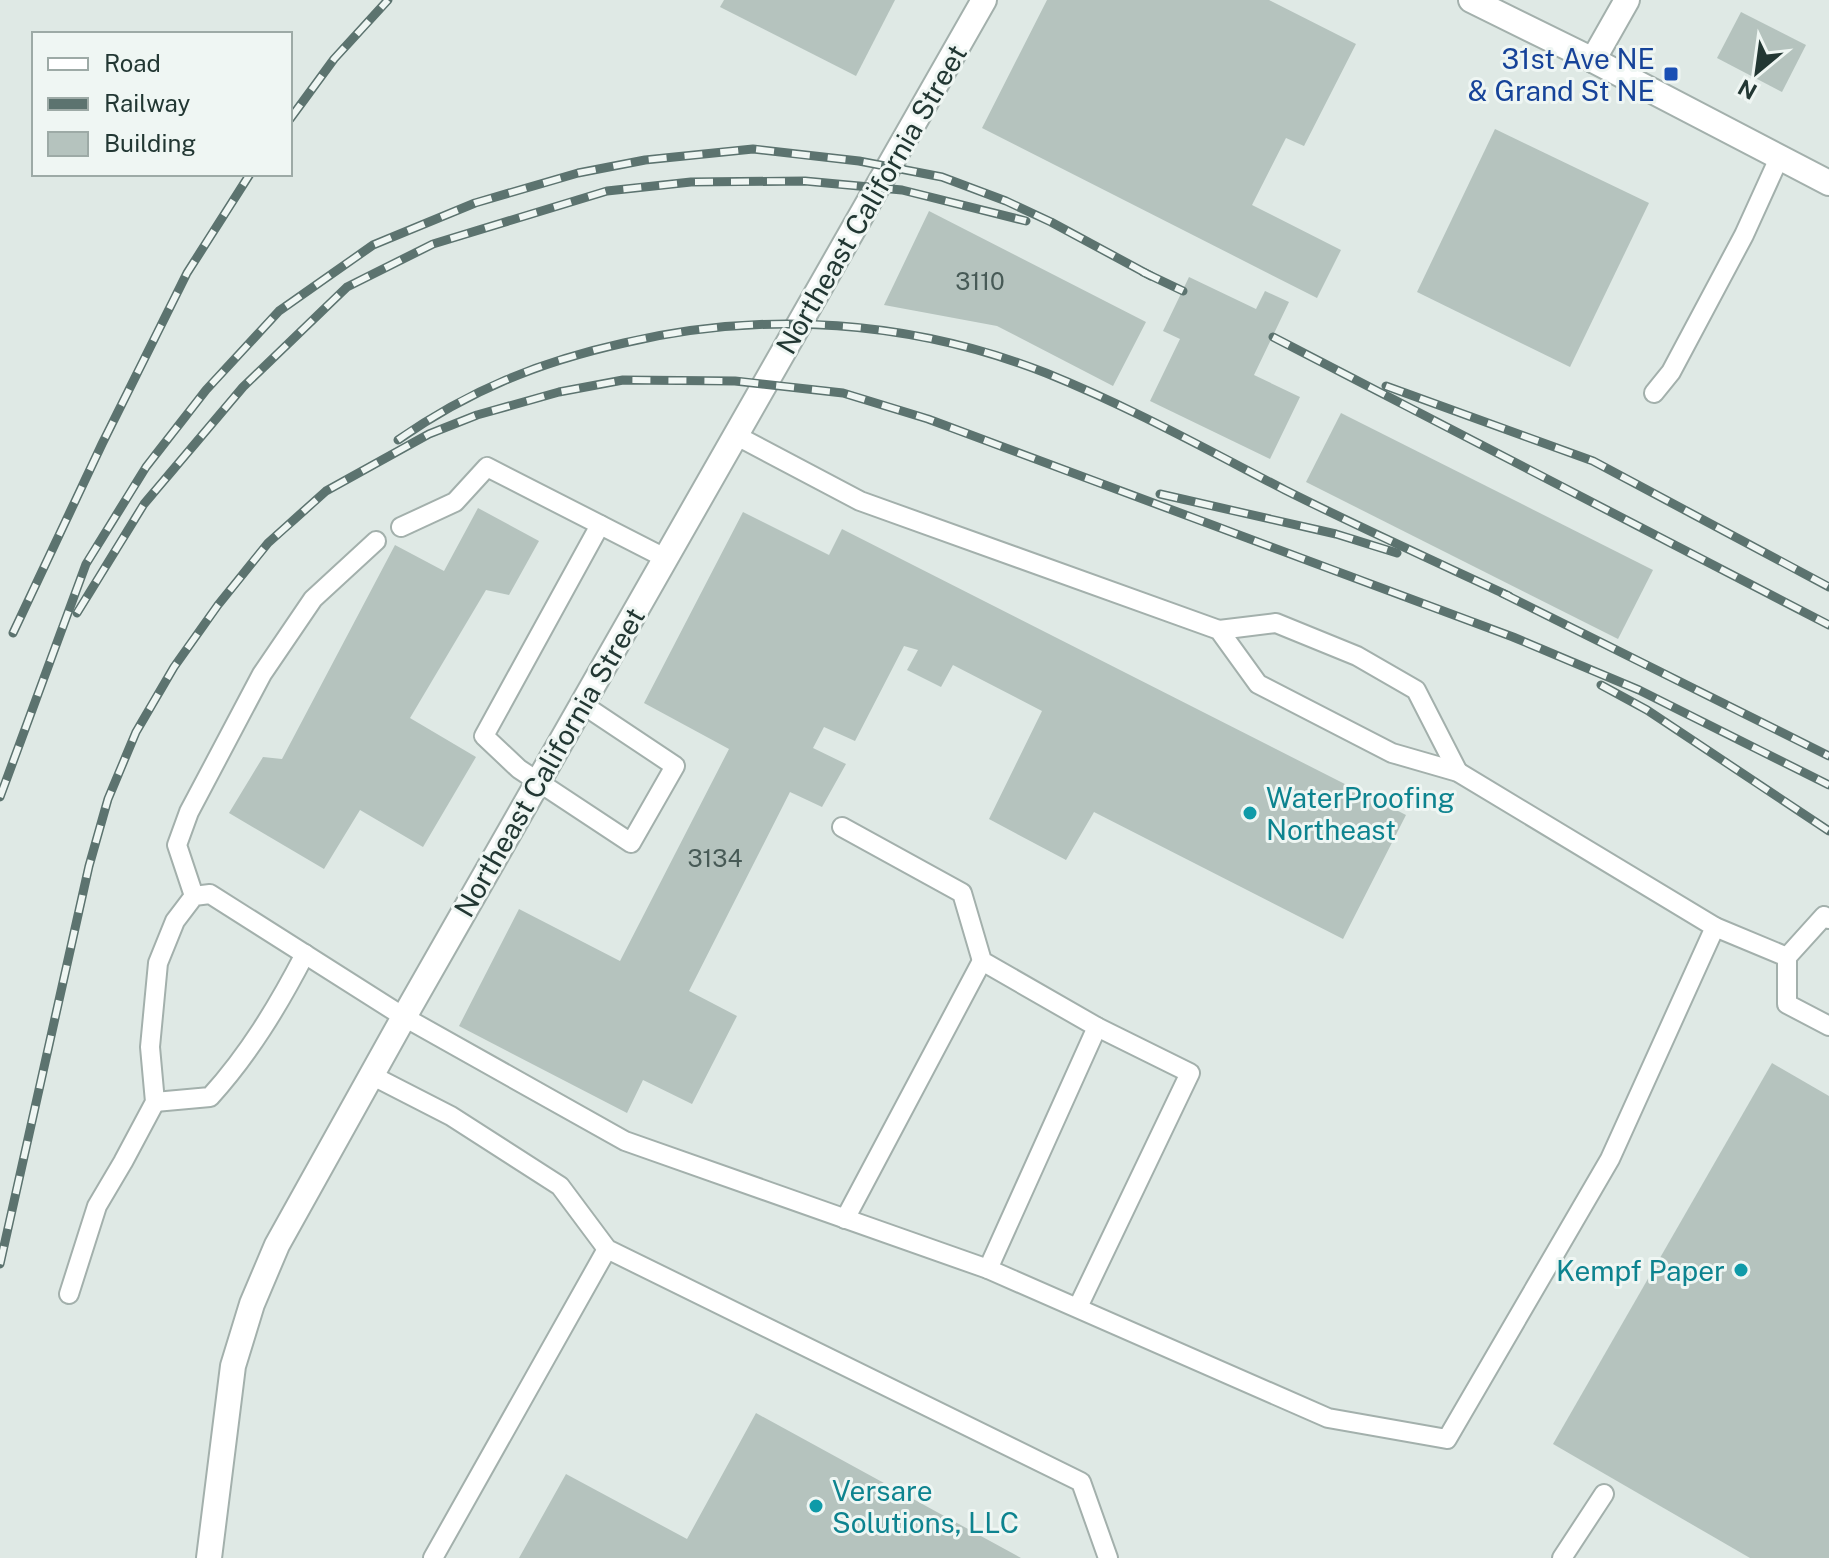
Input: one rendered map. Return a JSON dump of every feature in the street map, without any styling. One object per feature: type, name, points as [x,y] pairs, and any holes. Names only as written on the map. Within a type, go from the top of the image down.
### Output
[{"type":"street","name":"Northeast California Street","points":[[209,1558],[233,1366],[252,1304],[277,1245],[984,0]]},
{"type":"street","points":[[1471,0],[1829,183]]},
{"type":"street","points":[[1593,60],[1627,0]]},
{"type":"lane","points":[[1654,393],[1671,372],[1744,235],[1779,158]]},
{"type":"lane","points":[[737,436],[860,501],[1219,630],[1276,623],[1357,656],[1416,690],[1458,772]]},
{"type":"lane","points":[[401,527],[455,502],[487,467],[665,558]]},
{"type":"lane","points":[[582,704],[675,766],[631,843],[519,769],[484,736],[600,525]]},
{"type":"lane","points":[[194,896],[177,845],[189,812],[262,674],[313,599],[376,541]]},
{"type":"lane","points":[[1219,630],[1258,684],[1392,753],[1458,772],[1715,927],[1787,957]]},
{"type":"lane","points":[[842,827],[962,893],[982,961],[1097,1027],[1190,1073],[1078,1307]]},
{"type":"lane","points":[[69,1294],[97,1206],[155,1102],[150,1047],[158,963],[175,921],[194,896],[210,894],[404,1017],[625,1141],[988,1269],[1328,1418],[1447,1439],[1610,1159],[1715,927]]},
{"type":"lane","points":[[1829,919],[1824,916],[1787,957],[1787,1004],[1829,1026]]},
{"type":"lane","points":[[155,1102],[210,1097],[232,1073],[273,1015],[305,954]]},
{"type":"lane","points":[[845,1219],[982,961]]},
{"type":"lane","points":[[988,1269],[1097,1027]]},
{"type":"lane","points":[[371,1075],[451,1116],[560,1186],[607,1249],[1081,1482],[1108,1558]]},
{"type":"lane","points":[[433,1558],[607,1249]]},
{"type":"lane","points":[[1562,1558],[1604,1494]]},
{"type":"building","points":[[724,0],[895,0],[856,76],[720,7]]},
{"type":"building","points":[[1047,0],[1269,0],[1356,44],[1304,146],[1286,138],[1252,205],[1341,250],[1317,298],[982,128]]},
{"type":"building","points":[[1741,12],[1806,45],[1782,92],[1717,58]]},
{"type":"building","points":[[1495,129],[1649,203],[1570,367],[1417,292]]},
{"type":"building","points":[[929,211],[1146,322],[1113,386],[997,326],[884,305]]},
{"type":"building","points":[[1189,277],[1256,309],[1265,291],[1289,302],[1254,375],[1300,397],[1270,459],[1150,401],[1180,339],[1163,331]]},
{"type":"building","points":[[1341,413],[1653,570],[1618,639],[1306,482]]},
{"type":"building","points":[[478,508],[539,541],[509,595],[486,590],[410,718],[476,757],[423,847],[360,810],[324,869],[229,813],[263,757],[282,759],[395,545],[444,571]]},
{"type":"building","points":[[743,512],[829,555],[842,529],[1406,815],[1343,939],[1094,812],[1066,860],[989,819],[1042,711],[953,665],[941,687],[907,670],[918,650],[904,646],[855,741],[824,727],[813,748],[846,764],[822,807],[790,792],[689,991],[737,1016],[692,1104],[643,1080],[627,1113],[459,1026],[519,909],[620,961],[729,749],[644,703]]},
{"type":"building","name":"Kempf Paper","points":[[1772,1063],[1829,1096],[1829,1558],[1750,1558],[1553,1444]]},
{"type":"building","name":"Versare Solutions, LLC","points":[[756,1413],[1021,1558],[519,1558],[566,1474],[687,1539]]},
{"type":"railway","points":[[292,116],[334,59],[388,0]]},
{"type":"railway","points":[[0,797],[86,564],[146,467],[206,390],[279,311],[373,245],[475,203],[578,173],[645,160],[753,149],[859,161],[942,177],[1051,222],[1151,276]]},
{"type":"railway","points":[[13,633],[187,273],[249,176]]},
{"type":"railway","points":[[77,613],[144,504],[243,387],[347,287],[433,244],[607,191],[691,182],[805,181],[902,190],[1026,221]]},
{"type":"railway","points":[[1143,272],[1183,291]]},
{"type":"railway","points":[[398,440],[452,406],[506,380],[563,359],[624,343],[730,326],[784,324],[890,332],[943,341],[995,355],[1077,386],[1167,428],[1313,504],[1509,596]]},
{"type":"railway","points":[[1273,337],[1829,625]]},
{"type":"railway","points":[[0,1264],[89,866],[108,799],[136,732],[174,667],[268,543],[326,491],[429,434],[477,415],[559,392],[623,380],[735,381],[843,393],[928,419],[1513,637],[1639,690],[1829,785]]},
{"type":"railway","points":[[1386,386],[1593,461],[1829,587]]},
{"type":"railway","points":[[1160,494],[1336,534],[1397,553]]},
{"type":"railway","points":[[1502,593],[1829,756]]},
{"type":"railway","points":[[1601,685],[1647,710],[1829,831]]},
{"type":"place","name":"31st Ave NE & Grand St NE","points":[[1671,74]]},
{"type":"place","name":"WaterProofing Northeast","points":[[1250,813]]},
{"type":"place","name":"Kempf Paper","points":[[1741,1270]]},
{"type":"place","name":"Versare Solutions, LLC","points":[[816,1506]]}]
